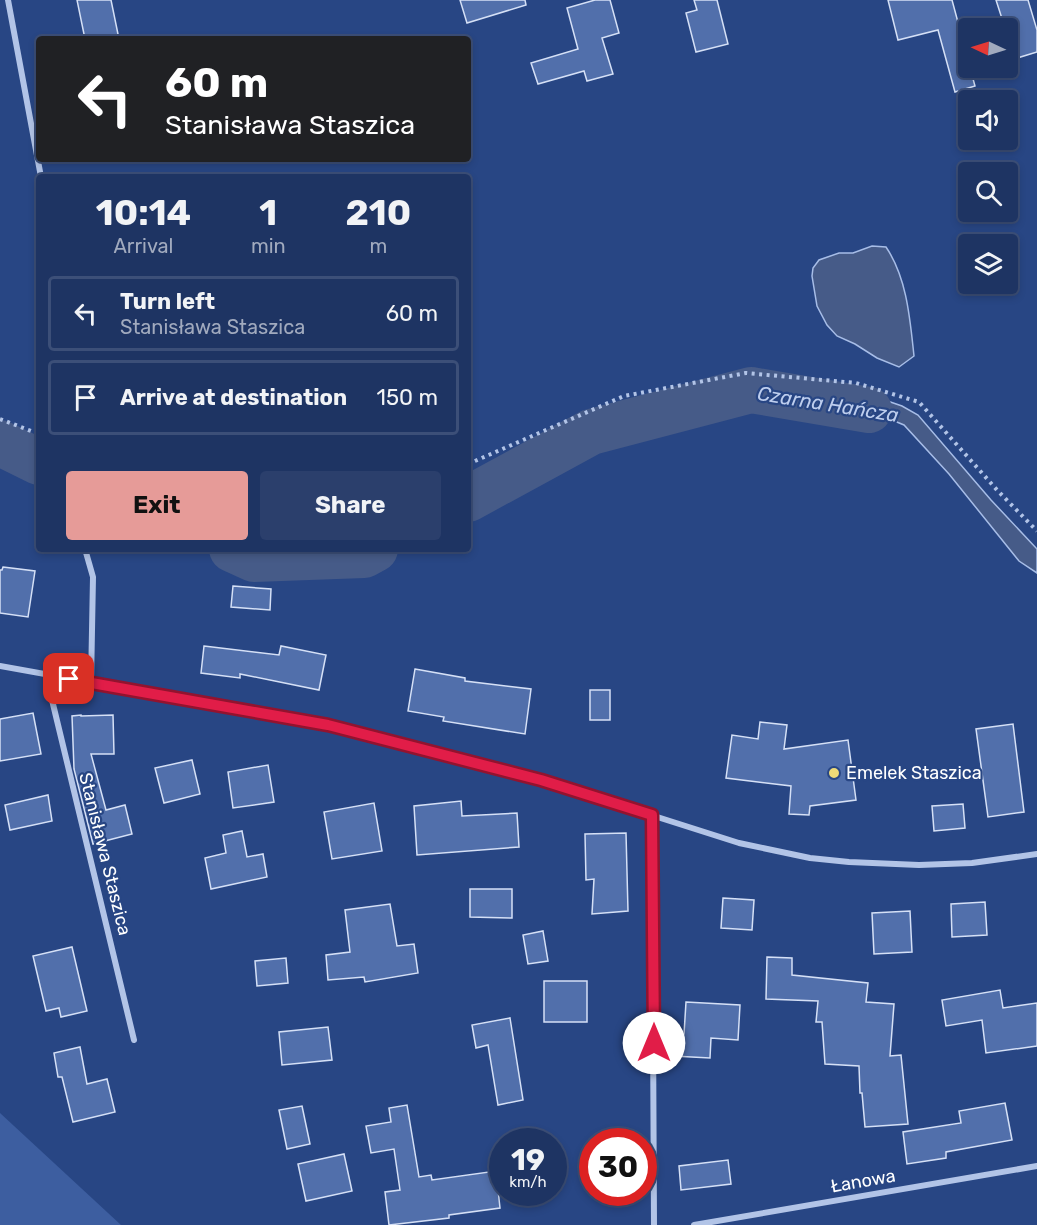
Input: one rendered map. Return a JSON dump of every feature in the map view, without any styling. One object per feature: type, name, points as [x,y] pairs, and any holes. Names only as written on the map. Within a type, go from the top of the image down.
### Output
[{"type":"street","points":[[8,0],[36,150]]},
{"type":"street","points":[[86,552],[93,577],[91,683]]},
{"type":"street","points":[[0,666],[328,725],[541,780],[739,843],[810,858],[920,865],[972,862],[1037,854]]},
{"type":"street","name":"Stanisława Staszica","points":[[46,675],[134,1040]]},
{"type":"street","points":[[652,815],[654,1225]]},
{"type":"street","name":"Łanowa","points":[[694,1225],[1037,1166]]},
{"type":"path","points":[[471,463],[624,396],[746,373],[856,383],[919,402],[1037,531]]},
{"type":"path","points":[[0,419],[36,433]]},
{"type":"shaded area","points":[[0,1113],[121,1225],[0,1225]]},
{"type":"water","points":[[872,246],[886,247],[903,285],[914,356],[899,367],[837,336],[827,325],[817,306],[812,276],[813,268],[819,260],[839,253],[853,253]]},
{"type":"water","points":[[799,387],[829,388],[873,396],[902,406],[918,415],[991,500],[1037,549],[1037,573],[1019,561],[949,474],[904,425],[880,415],[809,404]]},
{"type":"building","points":[[77,0],[111,0],[118,36],[84,36]]},
{"type":"building","points":[[460,0],[525,0],[526,5],[467,23]]},
{"type":"building","points":[[595,0],[610,0],[619,33],[602,38],[613,74],[587,81],[584,71],[538,84],[531,63],[578,49],[567,8]]},
{"type":"building","points":[[694,0],[717,0],[728,44],[696,52],[686,13],[697,10]]},
{"type":"building","points":[[888,0],[952,0],[958,22],[958,78],[973,78],[975,86],[955,92],[938,30],[898,40]]},
{"type":"building","points":[[996,0],[1028,0],[1037,30],[1037,52],[1018,58],[1018,18],[1002,18]]},
{"type":"building","points":[[3,567],[35,571],[28,617],[0,613],[0,570]]},
{"type":"building","points":[[233,586],[271,589],[270,610],[231,607]]},
{"type":"building","points":[[204,646],[279,655],[281,646],[326,655],[319,690],[240,674],[240,678],[201,673]]},
{"type":"building","points":[[415,669],[465,678],[465,681],[531,689],[525,734],[443,721],[444,717],[408,711]]},
{"type":"building","points":[[590,690],[610,690],[610,720],[590,720]]},
{"type":"building","points":[[33,713],[41,754],[0,761],[0,719]]},
{"type":"building","points":[[113,715],[114,754],[91,754],[106,810],[125,805],[132,834],[93,844],[74,769],[72,716]]},
{"type":"building","points":[[760,722],[787,725],[784,749],[848,740],[856,800],[810,806],[809,815],[789,814],[791,786],[726,778],[732,735],[758,739]]},
{"type":"building","points":[[1013,724],[1024,812],[988,817],[976,729]]},
{"type":"building","points":[[192,760],[200,794],[164,803],[155,768]]},
{"type":"building","points":[[268,765],[274,802],[233,808],[228,772]]},
{"type":"building","points":[[48,795],[52,821],[10,830],[5,805]]},
{"type":"building","points":[[461,801],[462,816],[517,813],[519,847],[417,855],[414,806]]},
{"type":"building","points":[[374,803],[382,851],[332,859],[324,812]]},
{"type":"building","points":[[963,804],[965,828],[934,831],[932,806]]},
{"type":"building","points":[[242,831],[247,857],[263,854],[267,877],[211,889],[205,858],[226,853],[223,835]]},
{"type":"building","points":[[626,833],[628,911],[592,914],[594,879],[586,880],[585,834]]},
{"type":"building","points":[[470,889],[512,889],[512,918],[470,917]]},
{"type":"building","points":[[723,898],[754,900],[752,930],[721,928]]},
{"type":"building","points":[[985,902],[987,935],[952,937],[951,904]]},
{"type":"building","points":[[390,904],[397,946],[414,944],[418,973],[365,982],[364,977],[328,980],[326,955],[350,952],[345,910]]},
{"type":"building","points":[[910,911],[912,952],[874,954],[872,913]]},
{"type":"building","points":[[543,931],[548,961],[528,964],[523,935]]},
{"type":"building","points":[[72,947],[87,1011],[61,1017],[59,1008],[46,1011],[33,956]]},
{"type":"building","points":[[767,957],[792,958],[792,975],[868,983],[866,1002],[894,1004],[890,1056],[901,1055],[908,1124],[865,1127],[859,1066],[825,1064],[822,1022],[816,1022],[818,1001],[766,999]]},
{"type":"building","points":[[286,958],[288,983],[257,986],[255,961]]},
{"type":"building","points":[[544,981],[587,981],[587,1022],[544,1022]]},
{"type":"building","points":[[1000,990],[1003,1008],[1037,1003],[1037,1046],[986,1053],[982,1020],[946,1026],[942,1000]]},
{"type":"building","points":[[686,1002],[740,1005],[738,1040],[711,1038],[710,1058],[673,1056],[674,1034],[684,1034]]},
{"type":"building","points":[[510,1018],[523,1100],[498,1105],[488,1045],[476,1048],[472,1025]]},
{"type":"building","points":[[328,1027],[332,1060],[282,1065],[279,1032]]},
{"type":"building","points":[[80,1047],[87,1084],[107,1079],[115,1112],[73,1122],[62,1077],[58,1077],[54,1053]]},
{"type":"building","points":[[1005,1103],[1012,1140],[946,1152],[946,1158],[907,1164],[903,1132],[961,1123],[959,1111]]},
{"type":"building","points":[[407,1105],[419,1177],[431,1175],[432,1180],[489,1172],[489,1206],[500,1206],[500,1208],[449,1215],[449,1218],[389,1225],[385,1192],[400,1190],[394,1149],[371,1153],[366,1126],[391,1122],[389,1108]]},
{"type":"building","points":[[302,1106],[310,1144],[287,1149],[279,1110]]},
{"type":"building","points":[[344,1154],[352,1191],[306,1201],[298,1164]]},
{"type":"building","points":[[728,1160],[731,1184],[681,1190],[679,1166]]},
{"type":"waterway","name":"Czarna Hańcza","points":[[471,497],[591,432],[751,390],[869,410]]},
{"type":"waterway","name":"Czarna Hańcza","points":[[0,443],[36,461]]},
{"type":"waterway","name":"Czarna Hańcza","points":[[239,552],[254,559],[364,555],[370,552]]},
{"type":"place","name":"Emelek Staszica","points":[[834,773]]},
{"type":"route","points":[[69,679],[328,725],[541,780],[652,815],[654,1043]]}]
